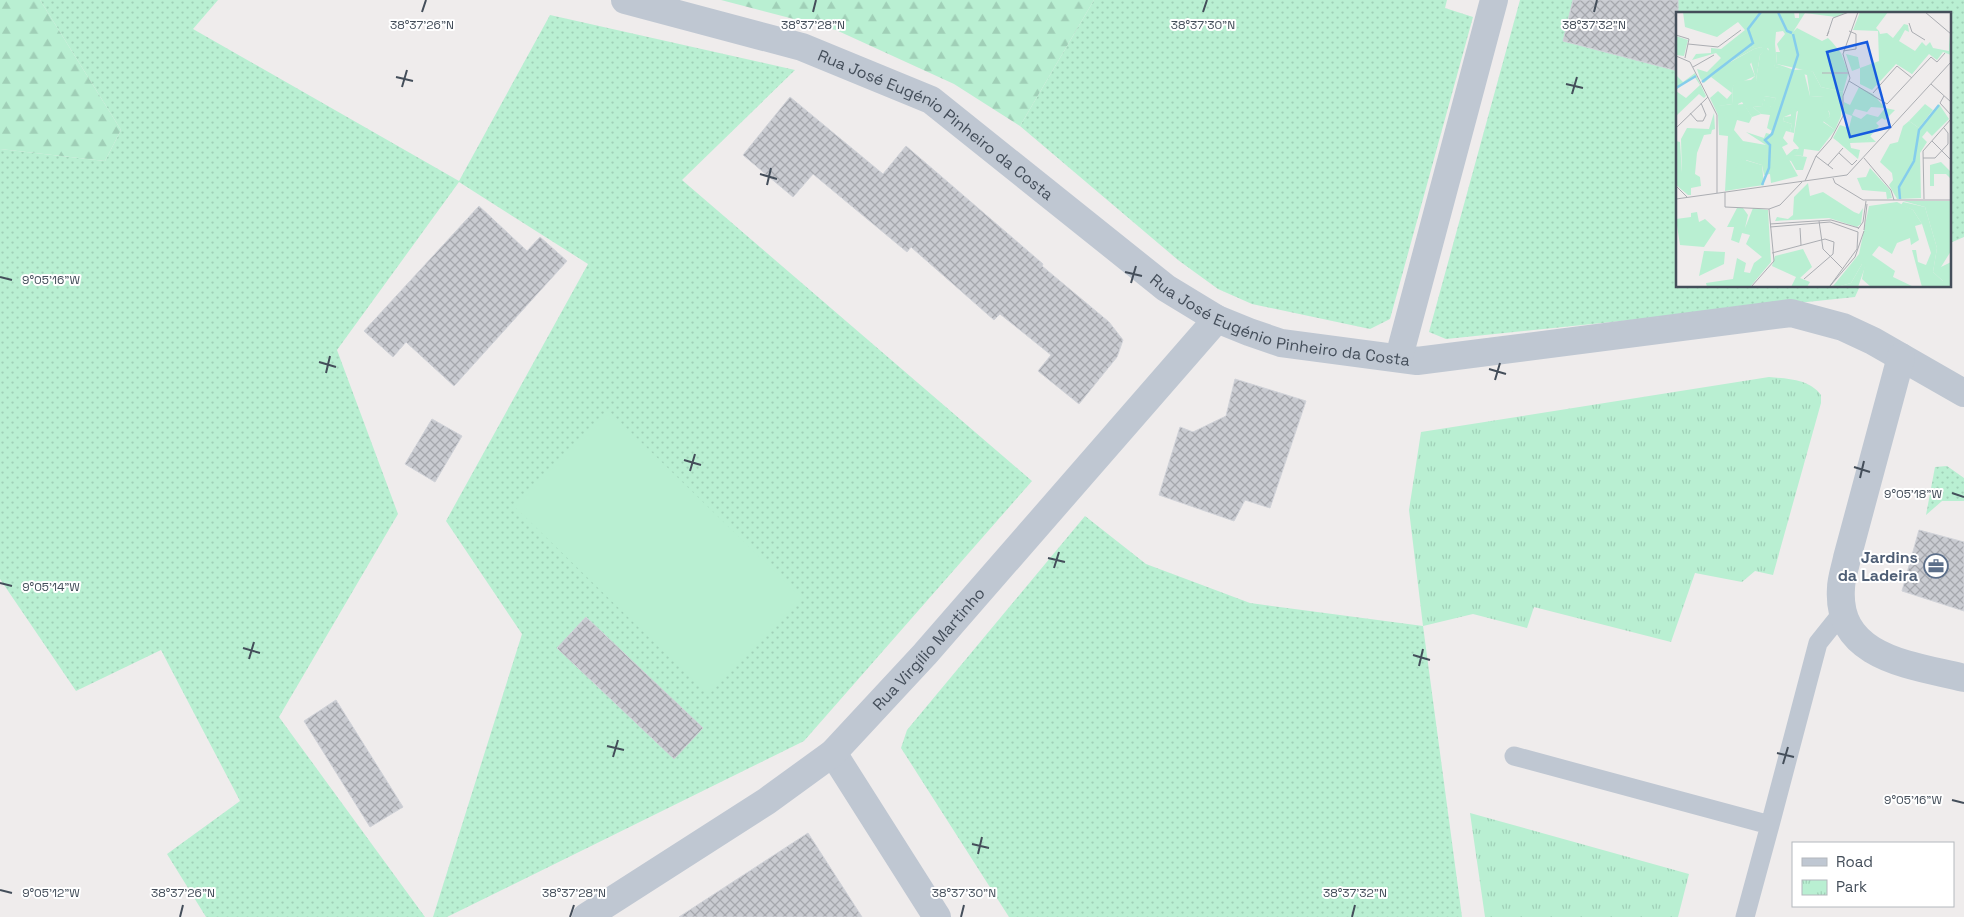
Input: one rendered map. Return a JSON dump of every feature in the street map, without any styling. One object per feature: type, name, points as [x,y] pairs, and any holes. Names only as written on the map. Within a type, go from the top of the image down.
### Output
[{"type":"street","name":"Rua José Eugénio Pinheiro da Costa","points":[[625,0],[802,46],[931,100],[1166,288],[1217,319],[1282,343],[1399,357],[1417,361],[1791,313],[1843,327],[1964,394]]},
{"type":"street","points":[[1399,357],[1494,0]]},
{"type":"street","name":"Rua Virgílio Martinho","points":[[586,917],[767,801],[833,754],[925,654],[1217,319]]},
{"type":"street","points":[[1900,357],[1847,558],[1841,588],[1842,613],[1851,631],[1860,643],[1873,652],[1888,659],[1964,678]]},
{"type":"street","points":[[833,754],[936,917]]},
{"type":"lane","points":[[1745,917],[1818,643],[1842,613]]},
{"type":"lane","points":[[1514,756],[1770,825]]},
{"type":"green space","points":[[0,0],[40,0],[121,130],[105,161],[0,149]]},
{"type":"green space","points":[[40,0],[218,0],[193,29],[459,181],[550,15],[795,70],[682,180],[1032,481],[804,741],[447,917],[433,917],[522,634],[446,521],[588,264],[459,182],[337,350],[398,514],[279,717],[425,917],[206,917],[167,854],[240,801],[161,650],[76,691],[0,579],[0,149],[105,161],[121,130]]},
{"type":"green space","points":[[721,0],[1094,0],[1020,126],[954,84],[836,30]]},
{"type":"green space","points":[[1094,0],[1447,0],[1445,8],[1473,17],[1390,319],[1370,329],[1252,304],[1218,289],[1178,260],[1020,126]]},
{"type":"green space","points":[[1520,0],[1964,0],[1964,237],[1952,242],[1952,12],[1676,12],[1676,288],[1859,288],[1855,297],[1446,339],[1429,332]]},
{"type":"green space","points":[[1769,377],[1791,379],[1804,383],[1821,395],[1821,403],[1773,575],[1755,571],[1742,582],[1695,573],[1671,642],[1534,607],[1527,628],[1473,614],[1423,626],[1409,510],[1421,432]]},
{"type":"green space","points":[[608,410],[802,598],[708,695],[515,507]]},
{"type":"green space","points":[[1947,466],[1964,478],[1964,501],[1942,501],[1926,515],[1935,467]]},
{"type":"green space","points":[[1085,516],[1146,564],[1250,603],[1423,626],[1462,917],[1009,917],[901,748],[907,730]]},
{"type":"green space","points":[[1470,813],[1689,874],[1678,917],[1485,917]]},
{"type":"building","points":[[1573,0],[1678,0],[1678,12],[1676,12],[1676,70],[1563,41]]},
{"type":"building","points":[[790,97],[883,174],[906,146],[1043,264],[1042,266],[1109,322],[1123,340],[1117,357],[1079,404],[1038,371],[1051,355],[1000,314],[994,320],[911,247],[907,252],[813,174],[793,197],[743,155]]},
{"type":"building","points":[[479,206],[527,251],[540,237],[567,261],[454,386],[406,342],[393,357],[364,331]]},
{"type":"building","points":[[1235,379],[1306,401],[1270,508],[1245,500],[1234,521],[1159,495],[1180,427],[1193,432],[1226,416]]},
{"type":"building","points":[[432,419],[462,436],[435,482],[405,464]]},
{"type":"building","name":"Jardins da Ladeira","points":[[1919,530],[1964,542],[1964,611],[1902,591]]},
{"type":"building","points":[[586,617],[703,728],[674,759],[557,648]]},
{"type":"building","points":[[336,700],[403,807],[370,827],[304,721]]},
{"type":"building","points":[[808,833],[862,917],[679,917]]},
{"type":"place","name":"Jardins da Ladeira","points":[[1936,566]]}]
